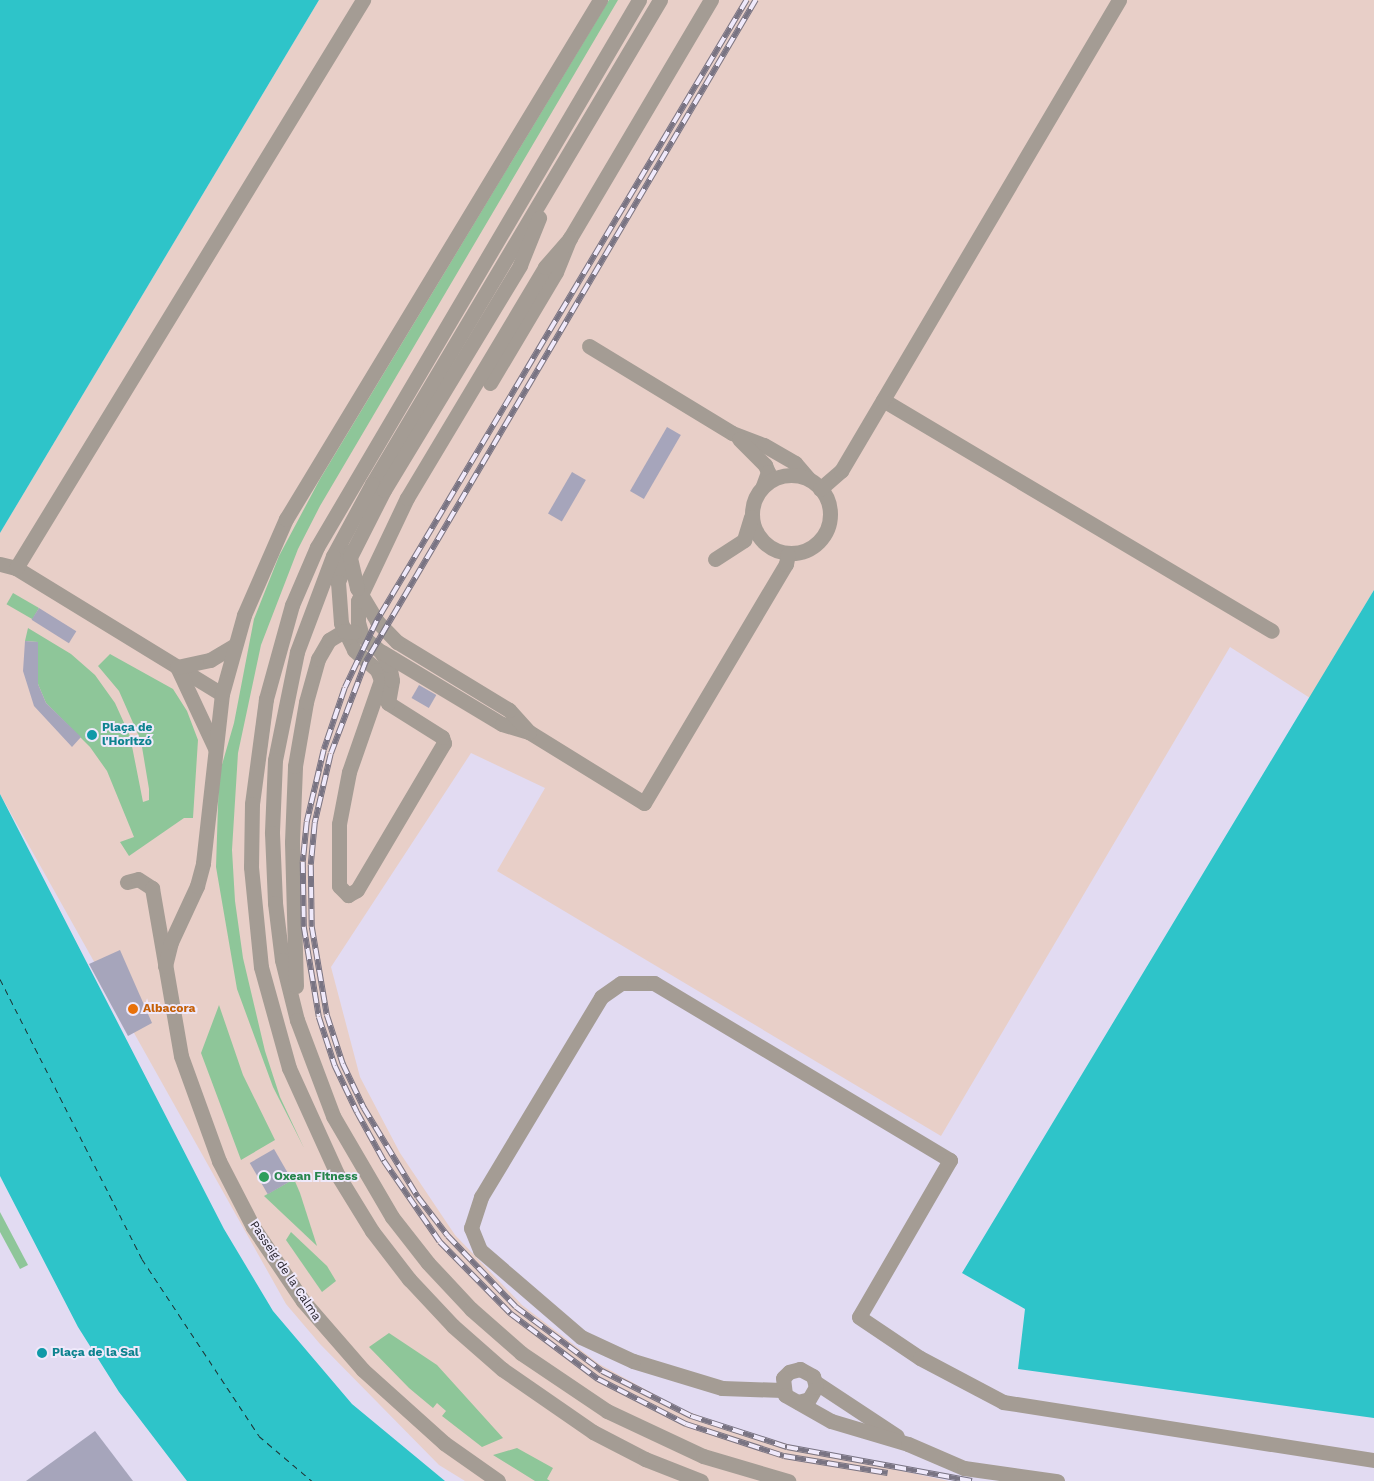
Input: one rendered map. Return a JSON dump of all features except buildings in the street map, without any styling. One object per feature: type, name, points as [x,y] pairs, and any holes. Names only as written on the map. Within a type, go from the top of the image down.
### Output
[{"type":"street","points":[[16,568],[364,0]]},
{"type":"street","points":[[165,966],[171,942],[197,886],[203,863],[222,694],[235,645],[244,615],[286,519],[600,0]]},
{"type":"street","points":[[639,0],[317,547],[292,605],[266,699],[255,770],[251,867],[261,967],[289,1068],[337,1174],[372,1231],[409,1279],[453,1326],[502,1370],[593,1432],[646,1459],[701,1481]]},
{"type":"street","points":[[660,0],[348,525],[318,593],[297,652],[274,760],[272,832],[275,903],[282,960],[297,1020],[334,1116],[358,1163],[392,1217],[428,1263],[471,1309],[521,1353],[606,1410],[703,1456],[788,1481]]},
{"type":"street","points":[[490,383],[556,272],[570,238],[711,0]]},
{"type":"street","points":[[763,486],[785,475],[814,484],[841,471],[1119,0]]},
{"type":"street","points":[[381,652],[392,672],[388,703],[442,737],[444,743],[356,890],[348,895],[338,886],[339,824],[349,772],[381,680],[377,670],[354,650],[344,631],[339,613],[338,582],[351,551],[477,333],[520,265],[557,172]]},
{"type":"street","points":[[362,636],[356,608],[360,594],[403,506],[546,267],[570,238]]},
{"type":"street","points":[[458,415],[450,395],[471,355],[477,333]]},
{"type":"street","points":[[589,346],[732,433],[764,445],[795,463],[814,484],[830,512],[823,536],[804,551],[788,554],[767,546],[758,536],[751,513]]},
{"type":"street","points":[[883,400],[1272,631]]},
{"type":"street","points":[[714,559],[744,540],[756,495],[763,486],[768,472],[765,465],[732,433]]},
{"type":"street","points":[[351,551],[353,578],[360,594],[377,621],[397,642],[510,710],[529,732]]},
{"type":"street","points":[[297,1020],[291,902],[295,766],[306,702],[318,659],[329,640],[344,631],[362,636],[381,652],[502,724],[529,732],[644,803],[786,564],[788,554]]},
{"type":"street","points":[[0,564],[16,568],[222,694]]},
{"type":"street","points":[[177,667],[210,660],[235,645]]},
{"type":"street","points":[[402,664],[411,660],[409,650]]},
{"type":"street","points":[[177,667],[215,748]]},
{"type":"street","name":"Passeig de la Calma","points":[[126,882],[138,879],[152,888],[180,1048],[204,1126],[236,1196],[275,1262],[330,1336],[363,1370],[444,1443],[498,1481]]},
{"type":"street","points":[[782,1390],[722,1388],[633,1361],[581,1338],[480,1250],[471,1228],[481,1197],[601,997],[621,983],[654,983],[950,1160],[859,1318],[920,1358],[1003,1402],[1374,1460]]},
{"type":"street","points":[[908,1444],[815,1382],[809,1372],[794,1369],[783,1378],[782,1390],[789,1400],[798,1402],[831,1421],[908,1444],[964,1468],[1057,1481]]},
{"type":"street","points":[[798,1402],[813,1394],[815,1382]]},
{"type":"shaded area","points":[[0,0],[319,0],[0,533]]},
{"type":"shaded area","points":[[319,0],[1374,0],[1374,590],[1310,698],[1230,647],[941,1136],[497,871],[545,788],[471,753],[331,967],[360,1077],[400,1153],[455,1235],[522,1305],[599,1364],[679,1408],[735,1430],[820,1453],[949,1481],[465,1481],[439,1465],[320,1344],[286,1304],[0,794],[0,533]]},
{"type":"shaded area","points":[[609,0],[618,0],[320,506],[298,549],[261,645],[238,753],[232,850],[235,901],[243,958],[265,1051],[280,1097],[304,1148],[273,1087],[237,989],[216,867],[219,775],[234,723],[254,619],[279,556],[320,479]]},
{"type":"shaded area","points":[[1374,590],[1374,1418],[1018,1369],[1025,1309],[962,1273]]},
{"type":"shaded area","points":[[13,593],[39,608],[32,619],[6,604]]},
{"type":"shaded area","points":[[28,628],[71,654],[95,675],[115,703],[130,736],[143,802],[149,800],[149,789],[141,741],[119,691],[98,666],[110,654],[173,689],[187,711],[198,740],[193,818],[184,818],[129,856],[120,842],[134,837],[107,771],[90,747],[46,703],[38,684],[38,642],[25,641]]},
{"type":"shaded area","points":[[0,794],[224,1229],[273,1311],[352,1404],[445,1481],[187,1481],[119,1392],[78,1327],[0,1176]]},
{"type":"shaded area","points":[[219,1005],[243,1075],[275,1140],[241,1160],[201,1053]]},
{"type":"shaded area","points":[[294,1179],[300,1193],[317,1246],[264,1196]]},
{"type":"shaded area","points":[[0,1212],[28,1265],[20,1269],[0,1232]]},
{"type":"shaded area","points":[[291,1232],[327,1266],[336,1281],[322,1292],[286,1240]]},
{"type":"shaded area","points":[[389,1333],[437,1365],[503,1438],[482,1447],[442,1416],[446,1411],[437,1403],[433,1408],[409,1388],[369,1347]]},
{"type":"shaded area","points":[[517,1448],[553,1468],[547,1479],[550,1481],[535,1481],[493,1455]]},
{"type":"ferry route","points":[[0,979],[142,1259],[259,1436],[312,1481]]},
{"type":"railway","points":[[747,0],[377,621],[345,688],[324,750],[307,822],[303,862],[304,927],[319,1017],[335,1066],[357,1112],[384,1161],[440,1242],[511,1314],[598,1379],[686,1424],[784,1456],[888,1473]]},
{"type":"railway","points":[[756,0],[366,662],[331,754],[315,823],[311,865],[312,927],[327,1015],[343,1064],[364,1108],[418,1197],[448,1236],[516,1307],[602,1371],[691,1416],[787,1447],[972,1481]]},
{"type":"place","name":"Plaça de l'Horitzó","points":[[92,735]]},
{"type":"place","name":"Albacora","points":[[133,1009]]},
{"type":"place","name":"Oxean Fitness","points":[[264,1177]]},
{"type":"place","name":"Plaça de la Sal","points":[[42,1353]]}]
